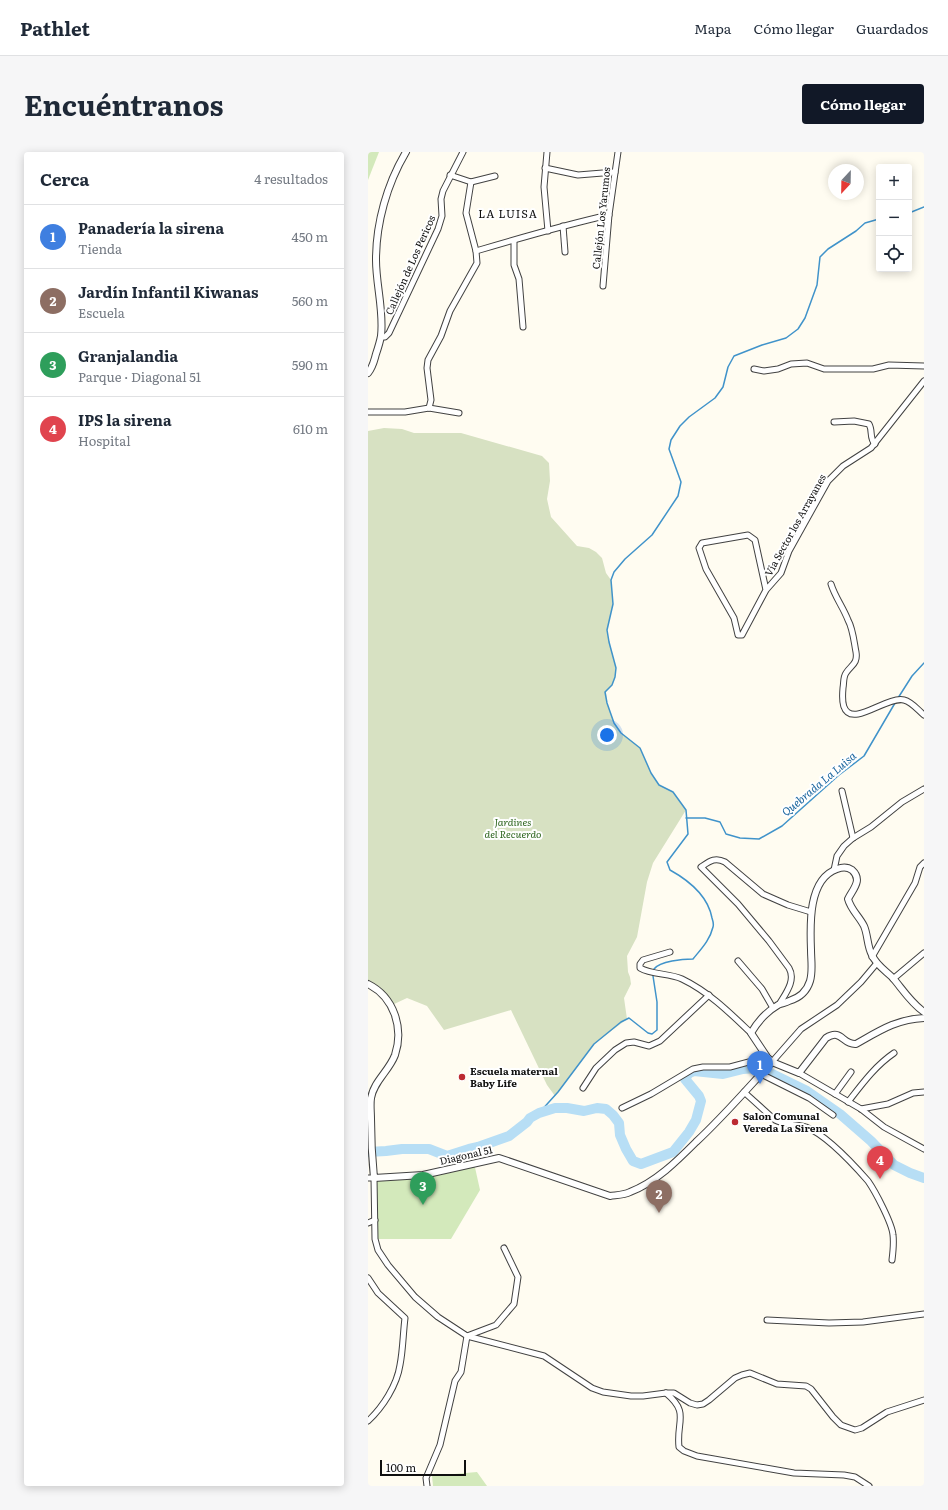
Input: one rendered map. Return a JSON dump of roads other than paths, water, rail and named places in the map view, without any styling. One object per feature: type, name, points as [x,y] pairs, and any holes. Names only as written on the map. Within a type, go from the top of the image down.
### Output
[{"type":"street","points":[[368,373],[373,365],[381,337],[381,320],[376,282],[377,239],[386,198],[397,167],[406,152]]},
{"type":"street","name":"Callejón de Los Pericos","points":[[381,337],[385,337],[389,333],[438,228],[442,216],[442,195],[450,175],[463,152]]},
{"type":"street","points":[[547,152],[544,187],[548,231]]},
{"type":"street","name":"Callejón Los Yarumos","points":[[603,286],[609,215],[618,152]]},
{"type":"street","points":[[545,168],[578,175],[615,172]]},
{"type":"street","points":[[450,175],[471,182],[495,176]]},
{"type":"street","points":[[429,408],[431,400],[427,368],[428,360],[441,336],[450,311],[477,263],[476,251],[466,213],[471,182]]},
{"type":"street","points":[[476,251],[563,226],[609,215]]},
{"type":"street","points":[[563,226],[565,252]]},
{"type":"street","points":[[514,241],[514,265],[519,279],[523,326]]},
{"type":"street","points":[[754,369],[764,371],[778,369],[791,364],[807,363],[824,369],[873,369],[889,365],[924,366]]},
{"type":"street","name":"Via Sector los Arrayanes","points":[[766,590],[755,540],[752,537],[748,535],[702,543],[700,545],[699,548],[706,569],[734,618],[738,635],[742,635],[766,590],[781,573],[789,551],[828,481],[843,466],[866,453],[875,444],[924,381]]},
{"type":"street","points":[[368,412],[405,412],[429,408],[459,413]]},
{"type":"street","points":[[834,422],[854,421],[869,424],[871,428],[871,439],[875,444]]},
{"type":"street","points":[[831,584],[835,597],[849,620],[857,659],[844,678],[842,700],[844,708],[847,712],[853,715],[860,714],[896,700],[904,700],[912,704],[924,715]]},
{"type":"street","points":[[834,870],[837,856],[852,838],[871,828],[902,802],[924,789]]},
{"type":"street","points":[[842,791],[852,838]]},
{"type":"street","points":[[751,1033],[760,1019],[780,1003],[791,982],[792,972],[769,941],[738,904],[701,867],[714,859],[720,859],[763,894],[788,905],[812,912]]},
{"type":"street","points":[[872,957],[915,883],[920,867],[924,862]]},
{"type":"street","points":[[780,1003],[789,1002],[799,997],[806,990],[810,980],[812,912],[817,889],[820,882],[834,870],[842,867],[849,868],[856,874],[856,887],[848,900],[850,907],[861,920],[865,928],[868,947],[872,957],[907,996],[924,1012]]},
{"type":"street","points":[[670,952],[643,960],[640,968],[645,971],[681,978],[709,995],[730,1012],[751,1033],[770,1064],[799,1073],[861,1109],[884,1127],[924,1149]]},
{"type":"street","points":[[893,979],[924,953]]},
{"type":"street","points":[[738,961],[762,989],[773,1008]]},
{"type":"street","points":[[877,963],[861,982],[837,1005],[801,1029],[744,1092],[775,1120],[781,1123],[806,1128],[818,1134],[868,1180],[891,1227],[893,1236],[892,1260]]},
{"type":"street","points":[[368,984],[385,996],[392,1005],[397,1023],[398,1034],[395,1055],[378,1080],[371,1098],[373,1165],[371,1178],[375,1238],[378,1250],[388,1265],[415,1297],[438,1317],[467,1336],[544,1356],[581,1382],[603,1392],[631,1396],[666,1393],[674,1394],[690,1403],[697,1405],[703,1404],[735,1378],[742,1374],[750,1373],[777,1384],[806,1386],[812,1389],[833,1417],[841,1425],[855,1430],[862,1428],[887,1412],[924,1400]]},
{"type":"street","points":[[583,1088],[596,1068],[615,1050],[626,1043],[634,1042],[649,1046],[660,1041],[709,995]]},
{"type":"street","points":[[799,1073],[826,1038],[832,1034],[837,1035],[849,1043],[856,1044],[893,1023],[914,1018],[924,1018]]},
{"type":"street","points":[[848,1102],[875,1069],[894,1053]]},
{"type":"street","points":[[622,1108],[651,1094],[693,1069],[703,1067],[730,1067],[767,1057]]},
{"type":"street","points":[[836,1094],[851,1072]]},
{"type":"street","points":[[760,1075],[809,1098],[833,1115]]},
{"type":"street","points":[[861,1109],[888,1104],[913,1093],[920,1091],[924,1092]]},
{"type":"street","name":"Diagonal 51","points":[[371,1178],[414,1176],[499,1158],[610,1196],[621,1195],[631,1192],[662,1173],[678,1160],[714,1126],[744,1092]]},
{"type":"street","points":[[368,1222],[375,1220]]},
{"type":"street","points":[[467,1336],[496,1325],[514,1304],[518,1277],[504,1248]]},
{"type":"street","points":[[368,1278],[378,1293],[405,1318],[400,1366],[394,1386],[375,1415],[368,1421]]},
{"type":"street","points":[[767,1320],[829,1323],[863,1322],[924,1314]]},
{"type":"street","points":[[426,1486],[426,1478],[440,1445],[455,1381],[461,1372],[467,1336]]},
{"type":"street","points":[[666,1393],[679,1406],[681,1415],[678,1440],[679,1447],[684,1451],[697,1456],[794,1473],[850,1476],[855,1477],[869,1486]]},
{"type":"waterway","points":[[912,212],[924,207]]},
{"type":"waterway","points":[[654,969],[666,962],[693,959],[712,932],[713,924],[710,910],[702,896],[684,879],[670,870],[667,862],[688,834],[686,810],[673,792],[659,785],[651,773],[640,748],[621,733],[614,723],[607,703],[605,692],[612,685],[616,668],[607,630],[613,604],[611,580],[614,572],[625,559],[652,535],[678,496],[681,482],[669,449],[671,440],[680,426],[689,417],[715,398],[723,387],[728,367],[734,356],[762,345],[786,338],[798,329],[805,318],[817,285],[820,257],[828,249],[856,231],[865,223],[876,220]]},
{"type":"waterway","name":"Quebrada La Luisa","points":[[898,698],[912,676],[924,663]]},
{"type":"waterway","name":"Quebrada La Luisa","points":[[686,818],[705,818],[720,822],[726,834],[740,838],[759,839],[782,826],[839,775],[864,756],[895,703]]},
{"type":"waterway","points":[[539,1113],[558,1092],[594,1044],[621,1022],[629,1018],[648,1033],[652,1034],[657,1030],[657,1002],[653,976]]},
{"type":"waterway","points":[[368,1152],[402,1149],[429,1149],[447,1156],[509,1136],[530,1118],[539,1113],[555,1108],[567,1108],[584,1111],[597,1108],[606,1109],[613,1115],[619,1123],[620,1135],[626,1149],[633,1161],[641,1164],[673,1152],[689,1132],[696,1120],[701,1101],[699,1096],[685,1079],[689,1073],[694,1071],[723,1074],[743,1069],[757,1068],[807,1091],[840,1114],[871,1141],[894,1165],[924,1178]]},
{"type":"place","name":"Escuela maternal Baby Life","points":[[462,1077]]},
{"type":"place","name":"Panadería la sirena","points":[[760,1084]]},
{"type":"place","name":"Salon Comunal Vereda La Sirena","points":[[735,1122]]},
{"type":"place","name":"IPS la sirena","points":[[880,1179]]},
{"type":"place","name":"Granjalandia","points":[[423,1205]]},
{"type":"place","name":"Jardín Infantil Kiwanas","points":[[659,1213]]},
{"type":"district","name":"LA LUISA","points":[[508,214]]},
{"type":"park label","name":"Jardines del Recuerdo","points":[[513,828]]}]
